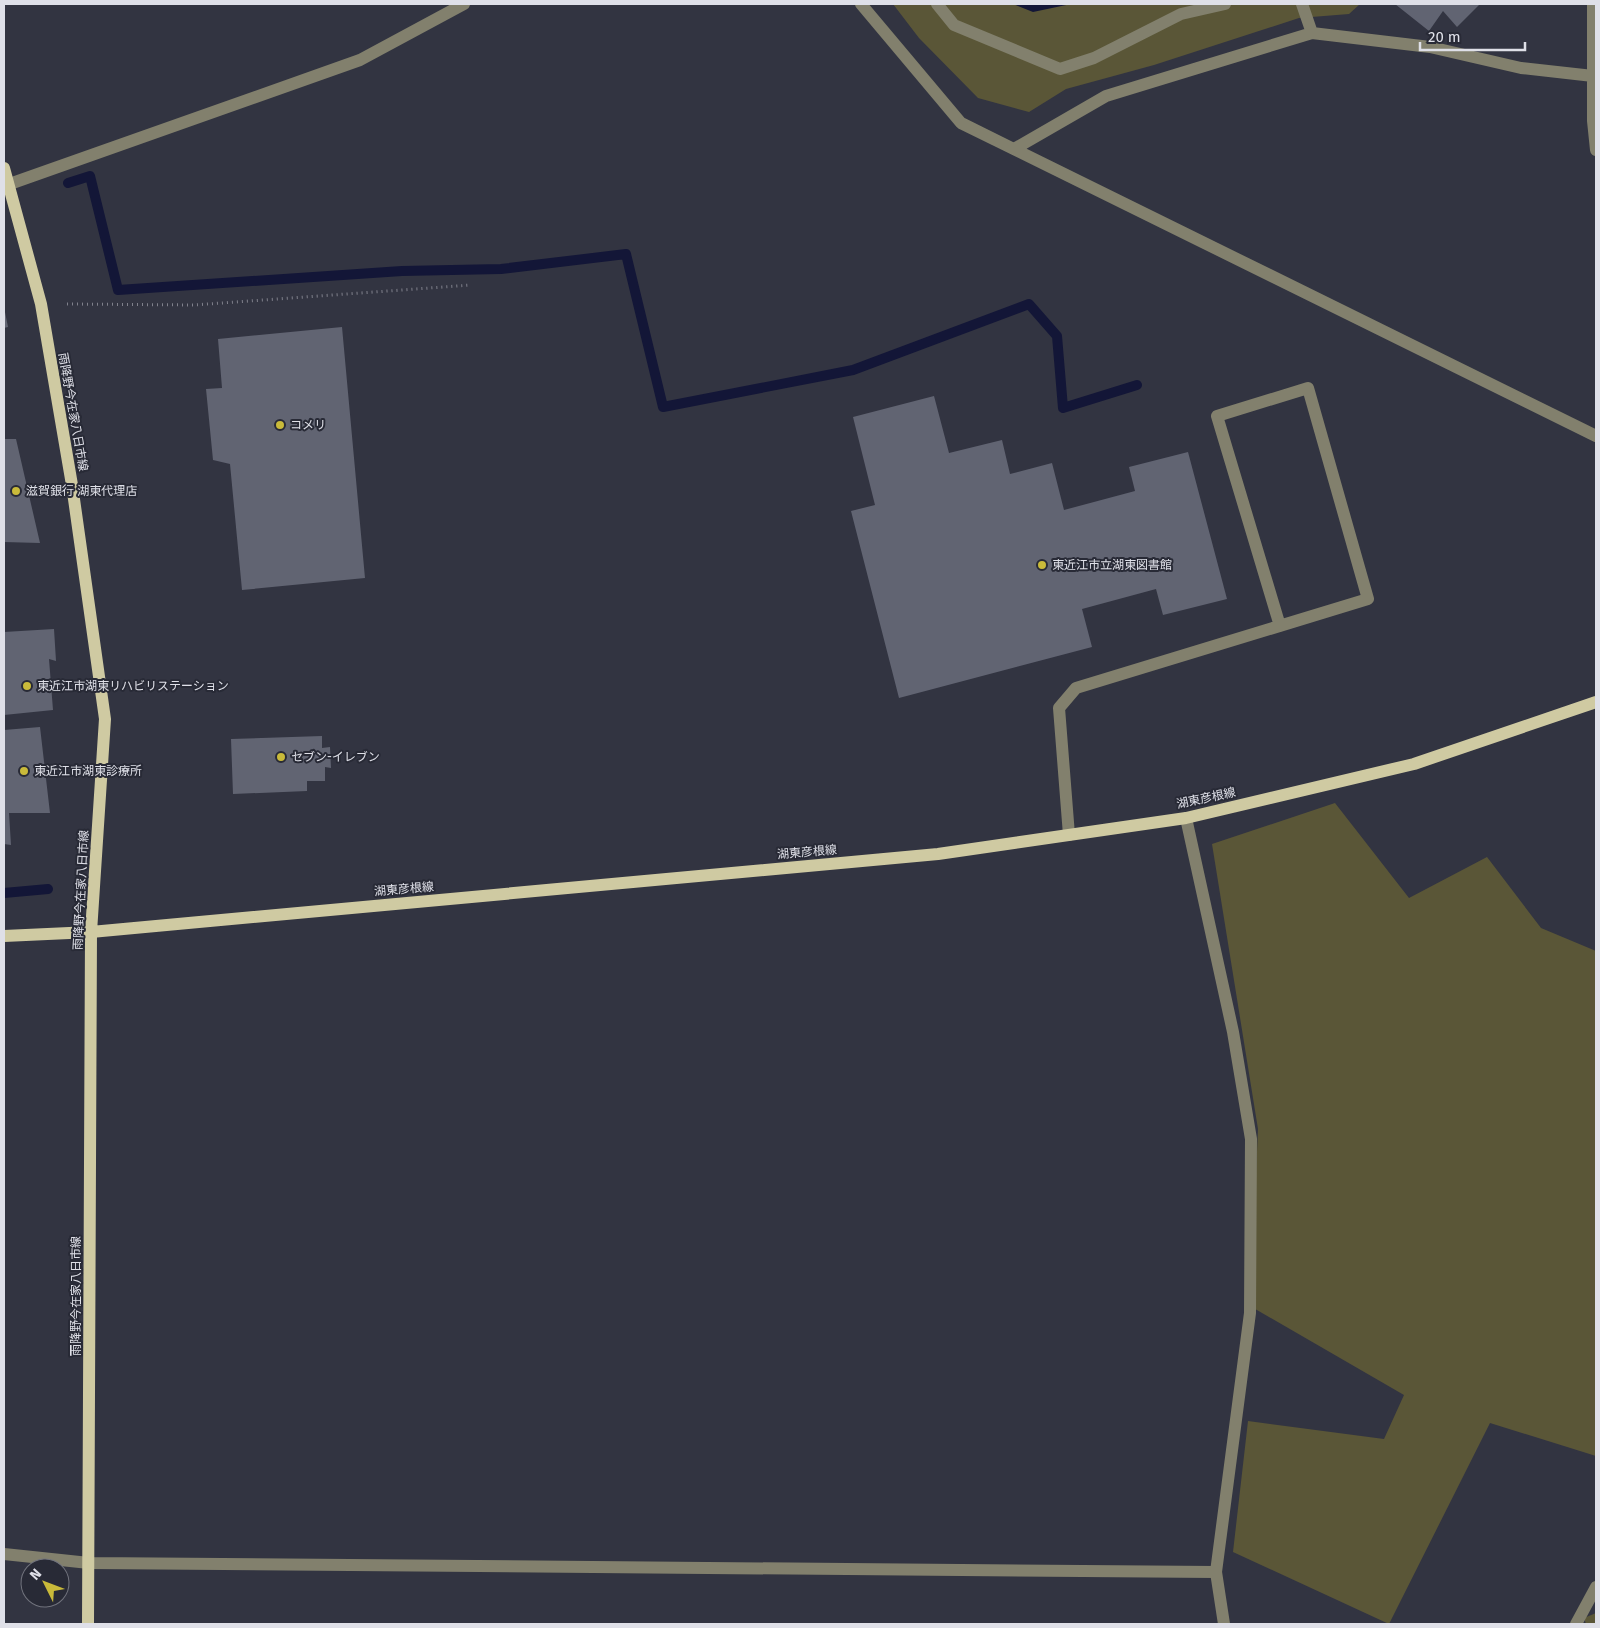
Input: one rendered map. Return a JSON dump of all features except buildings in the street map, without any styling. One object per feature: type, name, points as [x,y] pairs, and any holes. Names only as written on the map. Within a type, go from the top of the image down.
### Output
[{"type":"main road","name":"雨降野今在家八日市線","points":[[4,168],[6,185],[41,304],[72,485],[104,719],[91,932],[88,1624]]},
{"type":"main road","name":"湖東彦根線","points":[[4,936],[91,932],[938,854],[1186,818],[1414,764],[1596,702]]},
{"type":"street","points":[[6,185],[360,60],[464,4]]},
{"type":"street","points":[[860,4],[961,123],[1596,436]]},
{"type":"street","points":[[937,4],[954,25],[1060,69],[1094,58],[1181,14],[1225,4]]},
{"type":"street","points":[[1302,4],[1312,32]]},
{"type":"street","points":[[1593,4],[1593,121],[1596,150]]},
{"type":"street","points":[[1014,149],[1106,96],[1312,32],[1430,47],[1521,68],[1593,76]]},
{"type":"street","points":[[1069,835],[1059,708],[1076,688],[1368,600],[1308,388],[1217,416],[1280,626]]},
{"type":"street","points":[[1186,818],[1233,1032],[1251,1139],[1250,1313],[1216,1572],[1224,1624]]},
{"type":"street","points":[[4,1554],[89,1563],[1216,1572]]},
{"type":"street","points":[[1576,1624],[1596,1587]]},
{"type":"path","points":[[41,304],[194,305],[471,285]]},
{"type":"shaded area","points":[[893,4],[1360,4],[1349,14],[1299,18],[1154,65],[1066,89],[1029,112],[978,98],[919,38]]},
{"type":"shaded area","points":[[1013,4],[1071,4],[1033,12]]},
{"type":"shaded area","points":[[1335,803],[1409,898],[1487,857],[1541,928],[1596,951],[1596,1456],[1490,1423],[1389,1624],[1233,1552],[1248,1421],[1384,1439],[1404,1395],[1250,1306],[1258,1129],[1212,844]]},
{"type":"shaded area","points":[[1596,1613],[1596,1624],[1586,1624],[1584,1618]]},
{"type":"waterway","points":[[68,183],[90,176],[118,290],[402,271],[501,269],[626,254],[663,407],[853,370],[1029,304],[1057,336],[1063,408],[1137,385]]},
{"type":"waterway","points":[[4,893],[48,889]]},
{"type":"place","name":"コメリ","points":[[280,425]]},
{"type":"place","name":"滋賀銀行 湖東代理店","points":[[16,491]]},
{"type":"place","name":"東近江市立湖東図書館","points":[[1042,565]]},
{"type":"place","name":"東近江市湖東リハビリステーション","points":[[27,686]]},
{"type":"place","name":"セブン-イレブン","points":[[281,757]]},
{"type":"place","name":"東近江市湖東診療所","points":[[24,771]]}]
